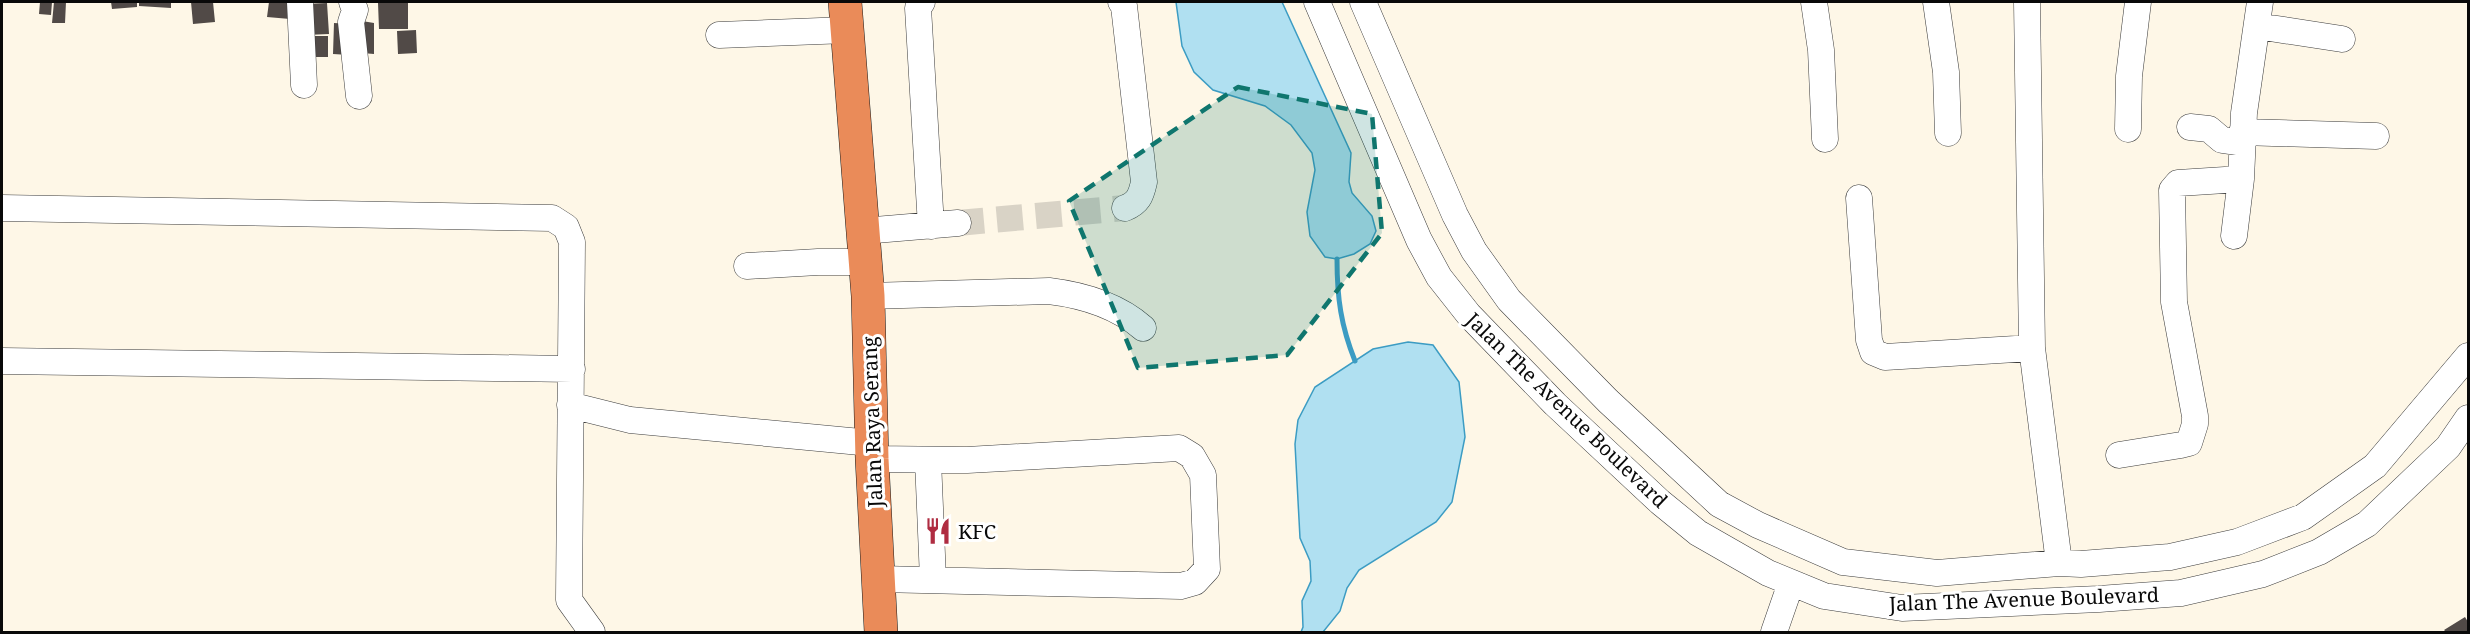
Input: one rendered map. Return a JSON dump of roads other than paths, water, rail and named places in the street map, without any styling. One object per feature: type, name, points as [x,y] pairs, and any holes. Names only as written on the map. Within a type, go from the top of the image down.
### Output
[{"type":"highway","name":"Jalan Raya Serang","points":[[863,2],[873,155],[863,235]]},
{"type":"highway","name":"Jalan Raya Serang","points":[[846,16],[868,296],[872,451],[881,633]]},
{"type":"street","points":[[300,2],[304,85]]},
{"type":"street","points":[[352,2],[355,10],[351,22],[359,96]]},
{"type":"street","points":[[922,2],[918,8],[931,226]]},
{"type":"street","points":[[1120,2],[1124,6],[1144,182],[1142,194],[1135,204],[1125,208]]},
{"type":"street","name":"Jalan The Avenue Boulevard","points":[[1317,2],[1419,240],[1439,277],[1469,315],[1555,404],[1652,495],[1698,533],[1768,573],[1824,596],[1902,608],[2099,599],[2181,593],[2263,574],[2319,552],[2367,524],[2448,447],[2469,418]]},
{"type":"street","name":"Jalan The Avenue Boulevard","points":[[1363,2],[1455,215],[1480,259],[1509,300],[1608,401],[1719,504],[1758,525],[1843,562],[1937,573],[2059,562],[2081,564],[2170,557],[2237,542],[2303,517],[2375,466],[2415,422],[2469,356]]},
{"type":"street","points":[[1814,2],[1821,50],[1825,139]]},
{"type":"street","points":[[1936,2],[1946,72],[1947,133]]},
{"type":"street","points":[[2027,2],[2032,348],[2059,562]]},
{"type":"street","points":[[2128,129],[2129,76],[2138,2]]},
{"type":"street","points":[[2234,236],[2241,179],[2242,138],[2259,14],[2342,39]]},
{"type":"street","points":[[719,35],[846,16]]},
{"type":"street","points":[[2190,127],[2209,129],[2222,140],[2376,136]]},
{"type":"street","points":[[2119,455],[2189,443],[2195,416],[2174,302],[2172,190],[2178,183],[2241,179]]},
{"type":"street","points":[[1859,198],[1869,340],[1873,352],[1885,357],[2032,348]]},
{"type":"street","points":[[2,208],[552,218],[566,227],[572,242],[570,633]]},
{"type":"street","points":[[747,266],[818,262],[863,235],[958,223]]},
{"type":"street","points":[[868,296],[1049,291],[1074,294],[1131,318],[1143,328]]},
{"type":"street","points":[[2,361],[572,369]]},
{"type":"street","points":[[570,405],[630,420],[928,460],[1179,448],[1192,456],[1203,475],[1207,569],[1195,582],[1181,586],[879,579]]},
{"type":"street","points":[[2415,422],[2448,447]]},
{"type":"street","points":[[928,460],[933,579]]},
{"type":"street","points":[[1698,533],[1719,504]]},
{"type":"street","points":[[1774,633],[1791,583]]},
{"type":"street","points":[[569,600],[592,633]]},
{"type":"water","points":[[1176,2],[1282,2],[1351,153],[1349,182],[1352,193],[1372,216],[1376,231],[1370,244],[1354,254],[1337,259],[1325,257],[1310,236],[1307,212],[1315,170],[1312,153],[1291,125],[1265,106],[1213,90],[1194,72],[1182,46]]},
{"type":"water","points":[[1408,342],[1433,345],[1459,382],[1465,437],[1452,502],[1436,522],[1359,570],[1347,588],[1340,611],[1323,632],[1301,632],[1303,627],[1302,601],[1311,581],[1310,561],[1300,538],[1295,444],[1298,420],[1315,387],[1373,349]]},
{"type":"waterway","points":[[1337,259],[1341,312],[1355,361]]},
{"type":"tunnel","points":[[958,223],[1125,208]]},
{"type":"place","name":"KFC","points":[[938,531]]}]
